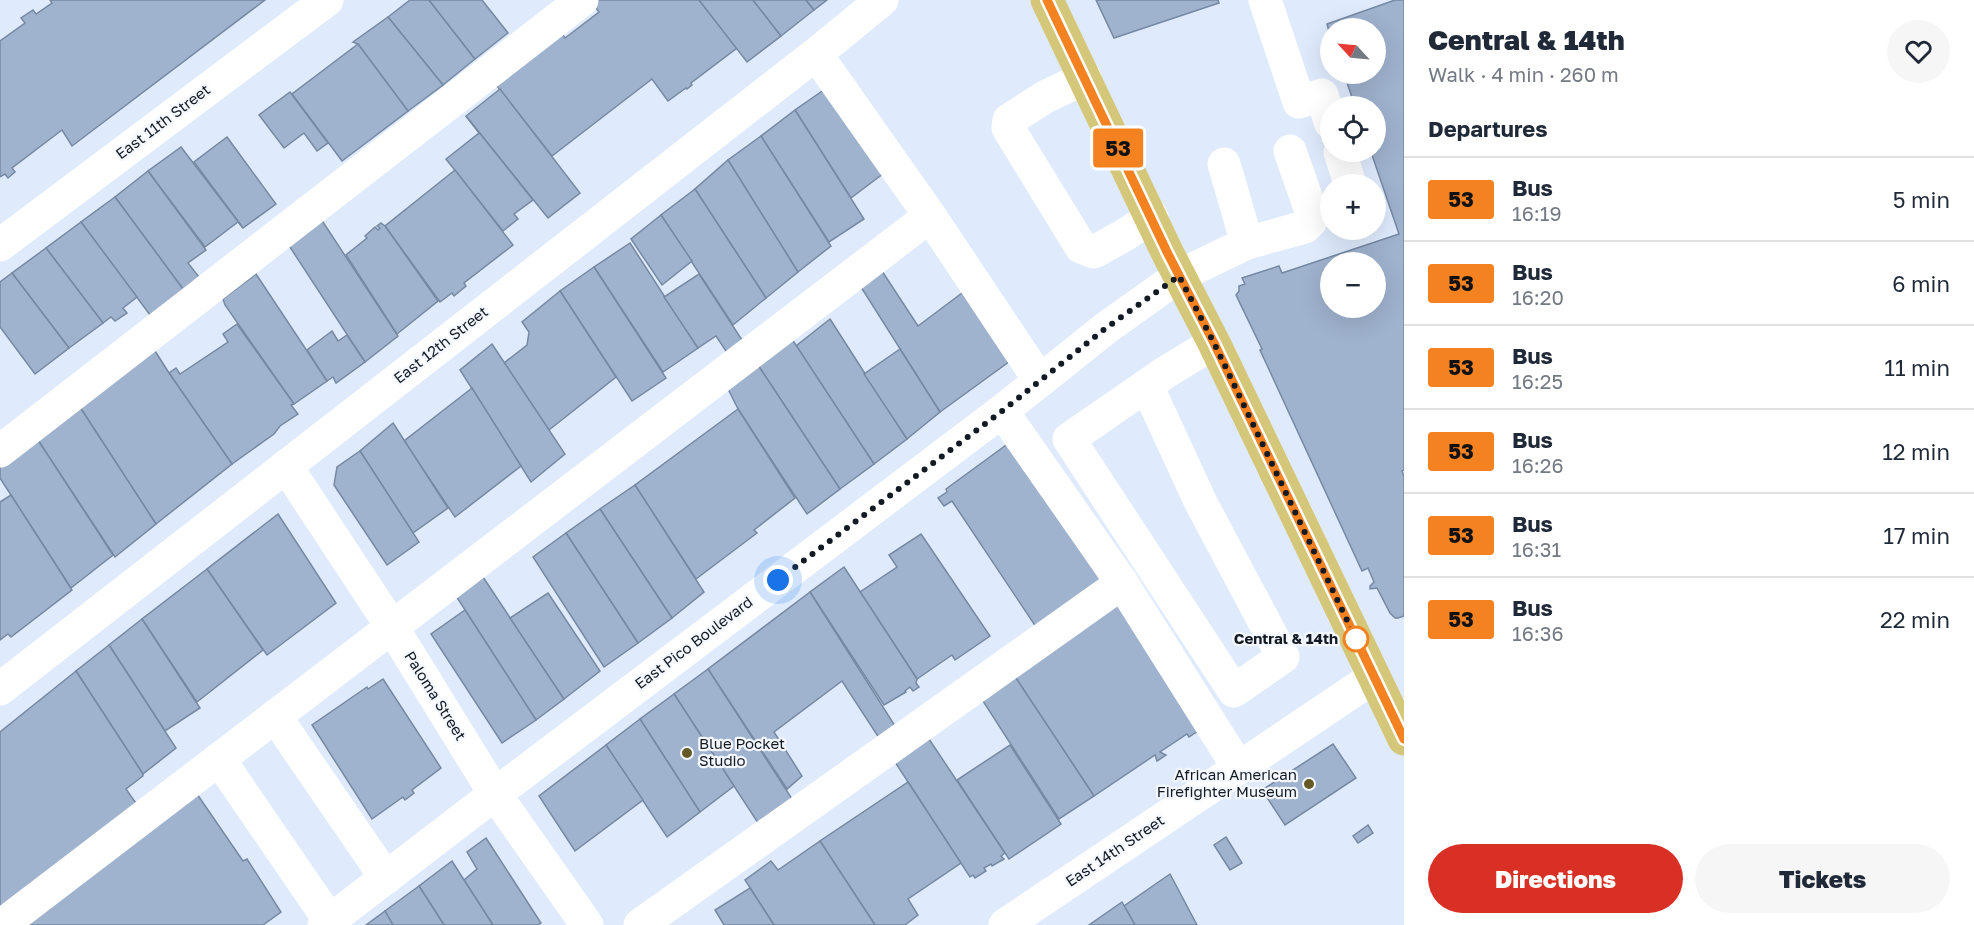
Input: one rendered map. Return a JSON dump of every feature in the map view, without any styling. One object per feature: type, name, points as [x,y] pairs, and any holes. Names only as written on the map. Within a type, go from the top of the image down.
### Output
[{"type":"main road","points":[[1047,0],[1404,739]]},
{"type":"street","name":"East 11th Street","points":[[0,245],[327,0]]},
{"type":"street","points":[[0,451],[582,0]]},
{"type":"street","points":[[1265,0],[1299,102],[1322,94],[1323,96]]},
{"type":"street","name":"East 12th Street","points":[[0,689],[816,54],[876,2]]},
{"type":"street","points":[[816,54],[930,216],[1040,381]]},
{"type":"street","points":[[1085,78],[1044,97],[1009,120],[1008,128],[1081,247],[1094,252],[1152,217]]},
{"type":"street","name":"East Pico Boulevard","points":[[327,923],[1002,411],[1106,328],[1179,276],[1247,243],[1305,227],[1311,221],[1311,211],[1290,151]]},
{"type":"street","points":[[1224,164],[1247,243]]},
{"type":"street","points":[[2,925],[930,216]]},
{"type":"street","points":[[1147,386],[1201,503],[1284,657],[1234,691],[1069,439],[1147,386],[1214,343]]},
{"type":"street","points":[[1002,411],[1122,583],[1238,767]]},
{"type":"street","name":"Paloma Street","points":[[286,466],[392,627],[495,794],[587,925]]},
{"type":"street","points":[[640,925],[1122,583]]},
{"type":"street","name":"East 14th Street","points":[[1024,920],[1238,767],[1374,677]]},
{"type":"street","points":[[275,716],[386,878]]},
{"type":"street","points":[[219,759],[327,923]]},
{"type":"building","points":[[50,0],[265,0],[72,146],[62,130],[12,168],[15,172],[8,178],[5,174],[0,177],[0,41],[25,23],[21,18],[33,10],[36,14],[52,3]]},
{"type":"building","points":[[410,0],[429,0],[475,59],[443,85],[388,17]]},
{"type":"building","points":[[429,0],[482,0],[508,33],[475,59]]},
{"type":"building","points":[[598,0],[699,0],[737,48],[691,83],[692,85],[687,89],[668,101],[652,79],[552,156],[493,81],[559,29],[565,38],[599,12],[593,4]]},
{"type":"building","points":[[699,0],[753,0],[781,36],[747,62]]},
{"type":"building","points":[[753,0],[806,0],[814,10],[781,36]]},
{"type":"building","points":[[806,0],[827,0],[814,10]]},
{"type":"building","points":[[1096,0],[1218,0],[1219,3],[1114,38]]},
{"type":"building","points":[[1395,0],[1404,0],[1404,470],[1402,471],[1404,476],[1404,616],[1398,618],[1390,613],[1377,588],[1370,589],[1374,582],[1368,568],[1362,571],[1236,295],[1239,286],[1245,284],[1242,278],[1279,266],[1282,273],[1320,260],[1320,318],[1386,318],[1386,252],[1345,252],[1399,234],[1386,196],[1386,174],[1379,174],[1374,162],[1386,162],[1386,96],[1352,96],[1347,84],[1386,84],[1386,18],[1344,18]]},
{"type":"building","points":[[388,17],[443,85],[408,111],[358,44],[353,42]]},
{"type":"building","points":[[358,44],[408,111],[342,161],[292,94]]},
{"type":"building","points":[[828,87],[884,173],[851,198],[795,110]]},
{"type":"building","points":[[500,89],[580,193],[548,218],[466,116]]},
{"type":"building","points":[[290,92],[328,143],[317,151],[304,133],[284,148],[259,115]]},
{"type":"building","points":[[795,110],[864,219],[829,242],[761,136]]},
{"type":"building","points":[[466,116],[533,200],[514,214],[518,219],[503,231],[446,159],[479,133]]},
{"type":"building","points":[[761,136],[831,246],[798,272],[728,160]]},
{"type":"building","points":[[227,137],[276,204],[243,228],[194,162]]},
{"type":"building","points":[[181,147],[243,228],[238,222],[205,247],[148,171]]},
{"type":"building","points":[[728,160],[798,272],[766,298],[695,189]]},
{"type":"building","points":[[455,170],[513,245],[464,283],[466,286],[454,296],[452,293],[440,302],[385,226]]},
{"type":"building","points":[[148,171],[206,250],[188,263],[199,277],[183,289],[115,197]]},
{"type":"building","points":[[695,189],[766,298],[733,325],[661,215]]},
{"type":"building","points":[[115,197],[183,289],[150,315],[81,222]]},
{"type":"building","points":[[317,213],[398,336],[365,362],[284,238]]},
{"type":"building","points":[[661,215],[692,261],[662,285],[631,239]]},
{"type":"building","points":[[81,222],[137,297],[123,308],[127,313],[115,321],[111,317],[103,323],[46,248]]},
{"type":"building","points":[[381,223],[438,301],[397,334],[346,255],[367,238],[365,236],[375,227],[378,230],[380,228],[377,226]]},
{"type":"building","points":[[630,243],[698,348],[663,372],[594,267]]},
{"type":"building","points":[[46,248],[103,323],[69,348],[12,273]]},
{"type":"building","points":[[594,267],[666,378],[632,401],[560,291]]},
{"type":"building","points":[[880,268],[918,326],[962,293],[1010,361],[940,412],[859,284]]},
{"type":"building","points":[[12,273],[69,348],[35,374],[0,327],[0,282]]},
{"type":"building","points":[[256,274],[327,381],[294,404],[223,299]]},
{"type":"building","points":[[699,274],[744,343],[728,354],[716,336],[698,348],[664,297]]},
{"type":"building","points":[[560,291],[616,377],[549,430],[504,363],[527,345],[529,332],[522,322]]},
{"type":"building","points":[[830,319],[907,439],[874,464],[796,346]]},
{"type":"building","points":[[237,324],[294,404],[291,405],[298,414],[232,464],[169,373],[176,368],[180,374],[228,342],[223,334]]},
{"type":"building","points":[[332,331],[338,341],[347,335],[365,362],[336,383],[333,377],[327,381],[307,350]]},
{"type":"building","points":[[790,336],[874,464],[840,489],[756,362]]},
{"type":"building","points":[[150,343],[232,464],[156,524],[76,401]]},
{"type":"building","points":[[492,344],[565,454],[531,482],[460,370]]},
{"type":"building","points":[[900,349],[940,412],[907,439],[864,374]]},
{"type":"building","points":[[756,362],[840,489],[807,514],[738,409],[727,387]]},
{"type":"building","points":[[472,388],[521,466],[455,517],[404,441]]},
{"type":"building","points":[[76,401],[156,524],[115,557],[34,434]]},
{"type":"building","points":[[738,409],[795,498],[754,530],[757,533],[696,579],[635,485]]},
{"type":"building","points":[[393,423],[448,508],[413,533],[360,451]]},
{"type":"building","points":[[34,434],[113,555],[71,588],[0,478],[0,460]]},
{"type":"building","points":[[1013,440],[1106,582],[1038,630],[952,501],[944,506],[938,498],[947,492],[946,489]]},
{"type":"building","points":[[360,451],[419,542],[387,565],[334,485],[337,467]]},
{"type":"building","points":[[635,485],[704,592],[672,618],[600,509]]},
{"type":"building","points":[[11,495],[72,590],[11,637],[8,634],[0,640],[0,502]]},
{"type":"building","points":[[600,509],[672,618],[638,643],[566,533]]},
{"type":"building","points":[[278,514],[336,603],[267,655],[207,569]]},
{"type":"building","points":[[566,533],[638,643],[604,667],[533,557]]},
{"type":"building","points":[[921,534],[990,636],[955,660],[952,655],[917,679],[860,592],[897,567],[889,555]]},
{"type":"building","points":[[844,567],[917,679],[916,683],[919,687],[913,691],[910,687],[906,692],[884,705],[810,592]]},
{"type":"building","points":[[207,569],[263,650],[197,702],[142,619]]},
{"type":"building","points":[[483,577],[564,699],[536,720],[456,596]]},
{"type":"building","points":[[810,592],[897,729],[881,741],[842,681],[774,732],[802,776],[787,789],[708,669]]},
{"type":"building","points":[[548,593],[600,671],[564,699],[510,618]]},
{"type":"building","points":[[1118,601],[1201,729],[1189,737],[1187,734],[1160,752],[1166,755],[1157,761],[1155,755],[1094,796],[1014,675]]},
{"type":"building","points":[[465,610],[536,720],[502,743],[431,634]]},
{"type":"building","points":[[142,619],[200,708],[165,731],[109,645]]},
{"type":"building","points":[[109,645],[176,748],[143,774],[76,671]]},
{"type":"building","points":[[708,669],[794,802],[760,826],[674,694]]},
{"type":"building","points":[[76,671],[143,774],[126,789],[138,806],[0,911],[0,732]]},
{"type":"building","points":[[1014,675],[1094,796],[1059,819],[981,698]]},
{"type":"building","points":[[383,679],[441,768],[412,790],[414,793],[405,800],[403,797],[372,819],[312,725],[367,687],[368,689]]},
{"type":"building","name":"Blue Pocket Studio","points":[[674,694],[734,786],[700,812],[640,719]]},
{"type":"building","points":[[640,719],[700,812],[667,837],[606,745]]},
{"type":"building","points":[[929,739],[1005,853],[1001,856],[1004,859],[984,868],[986,871],[975,878],[973,875],[970,877],[895,762]]},
{"type":"building","name":"African American Firefighter Museum","points":[[1333,744],[1356,778],[1285,825],[1262,790]]},
{"type":"building","points":[[606,745],[643,800],[575,851],[539,796]]},
{"type":"building","points":[[1010,745],[1061,824],[1009,859],[957,780]]},
{"type":"building","points":[[908,782],[961,863],[908,899],[918,915],[905,925],[875,925],[820,841]]},
{"type":"building","points":[[197,794],[243,861],[247,859],[281,912],[263,925],[21,925]]},
{"type":"building","points":[[1368,825],[1373,833],[1358,843],[1353,836]]},
{"type":"building","points":[[1226,837],[1242,863],[1230,870],[1214,845]]},
{"type":"building","points":[[486,838],[541,923],[538,925],[493,925],[464,880],[477,869],[467,852]]},
{"type":"building","points":[[820,841],[875,925],[774,925],[745,880],[771,861],[778,870]]},
{"type":"building","points":[[452,861],[493,925],[444,925],[419,886]]},
{"type":"building","points":[[1170,874],[1197,925],[1135,925],[1124,906]]},
{"type":"building","points":[[419,886],[444,925],[393,925],[385,911]]},
{"type":"building","points":[[750,888],[774,925],[724,925],[715,910]]},
{"type":"building","points":[[1122,902],[1135,925],[1089,925]]},
{"type":"building","points":[[385,911],[393,925],[366,925]]},
{"type":"bus line","name":"53","points":[[1047,0],[1404,739]]},
{"type":"place","name":"Central & 14th","points":[[1356,639]]},
{"type":"place","name":"Blue Pocket Studio","points":[[687,753]]},
{"type":"place","name":"African American Firefighter Museum","points":[[1309,784]]},
{"type":"route","points":[[778,580],[1002,411],[1106,328],[1179,276],[1214,343],[1356,639]]}]
